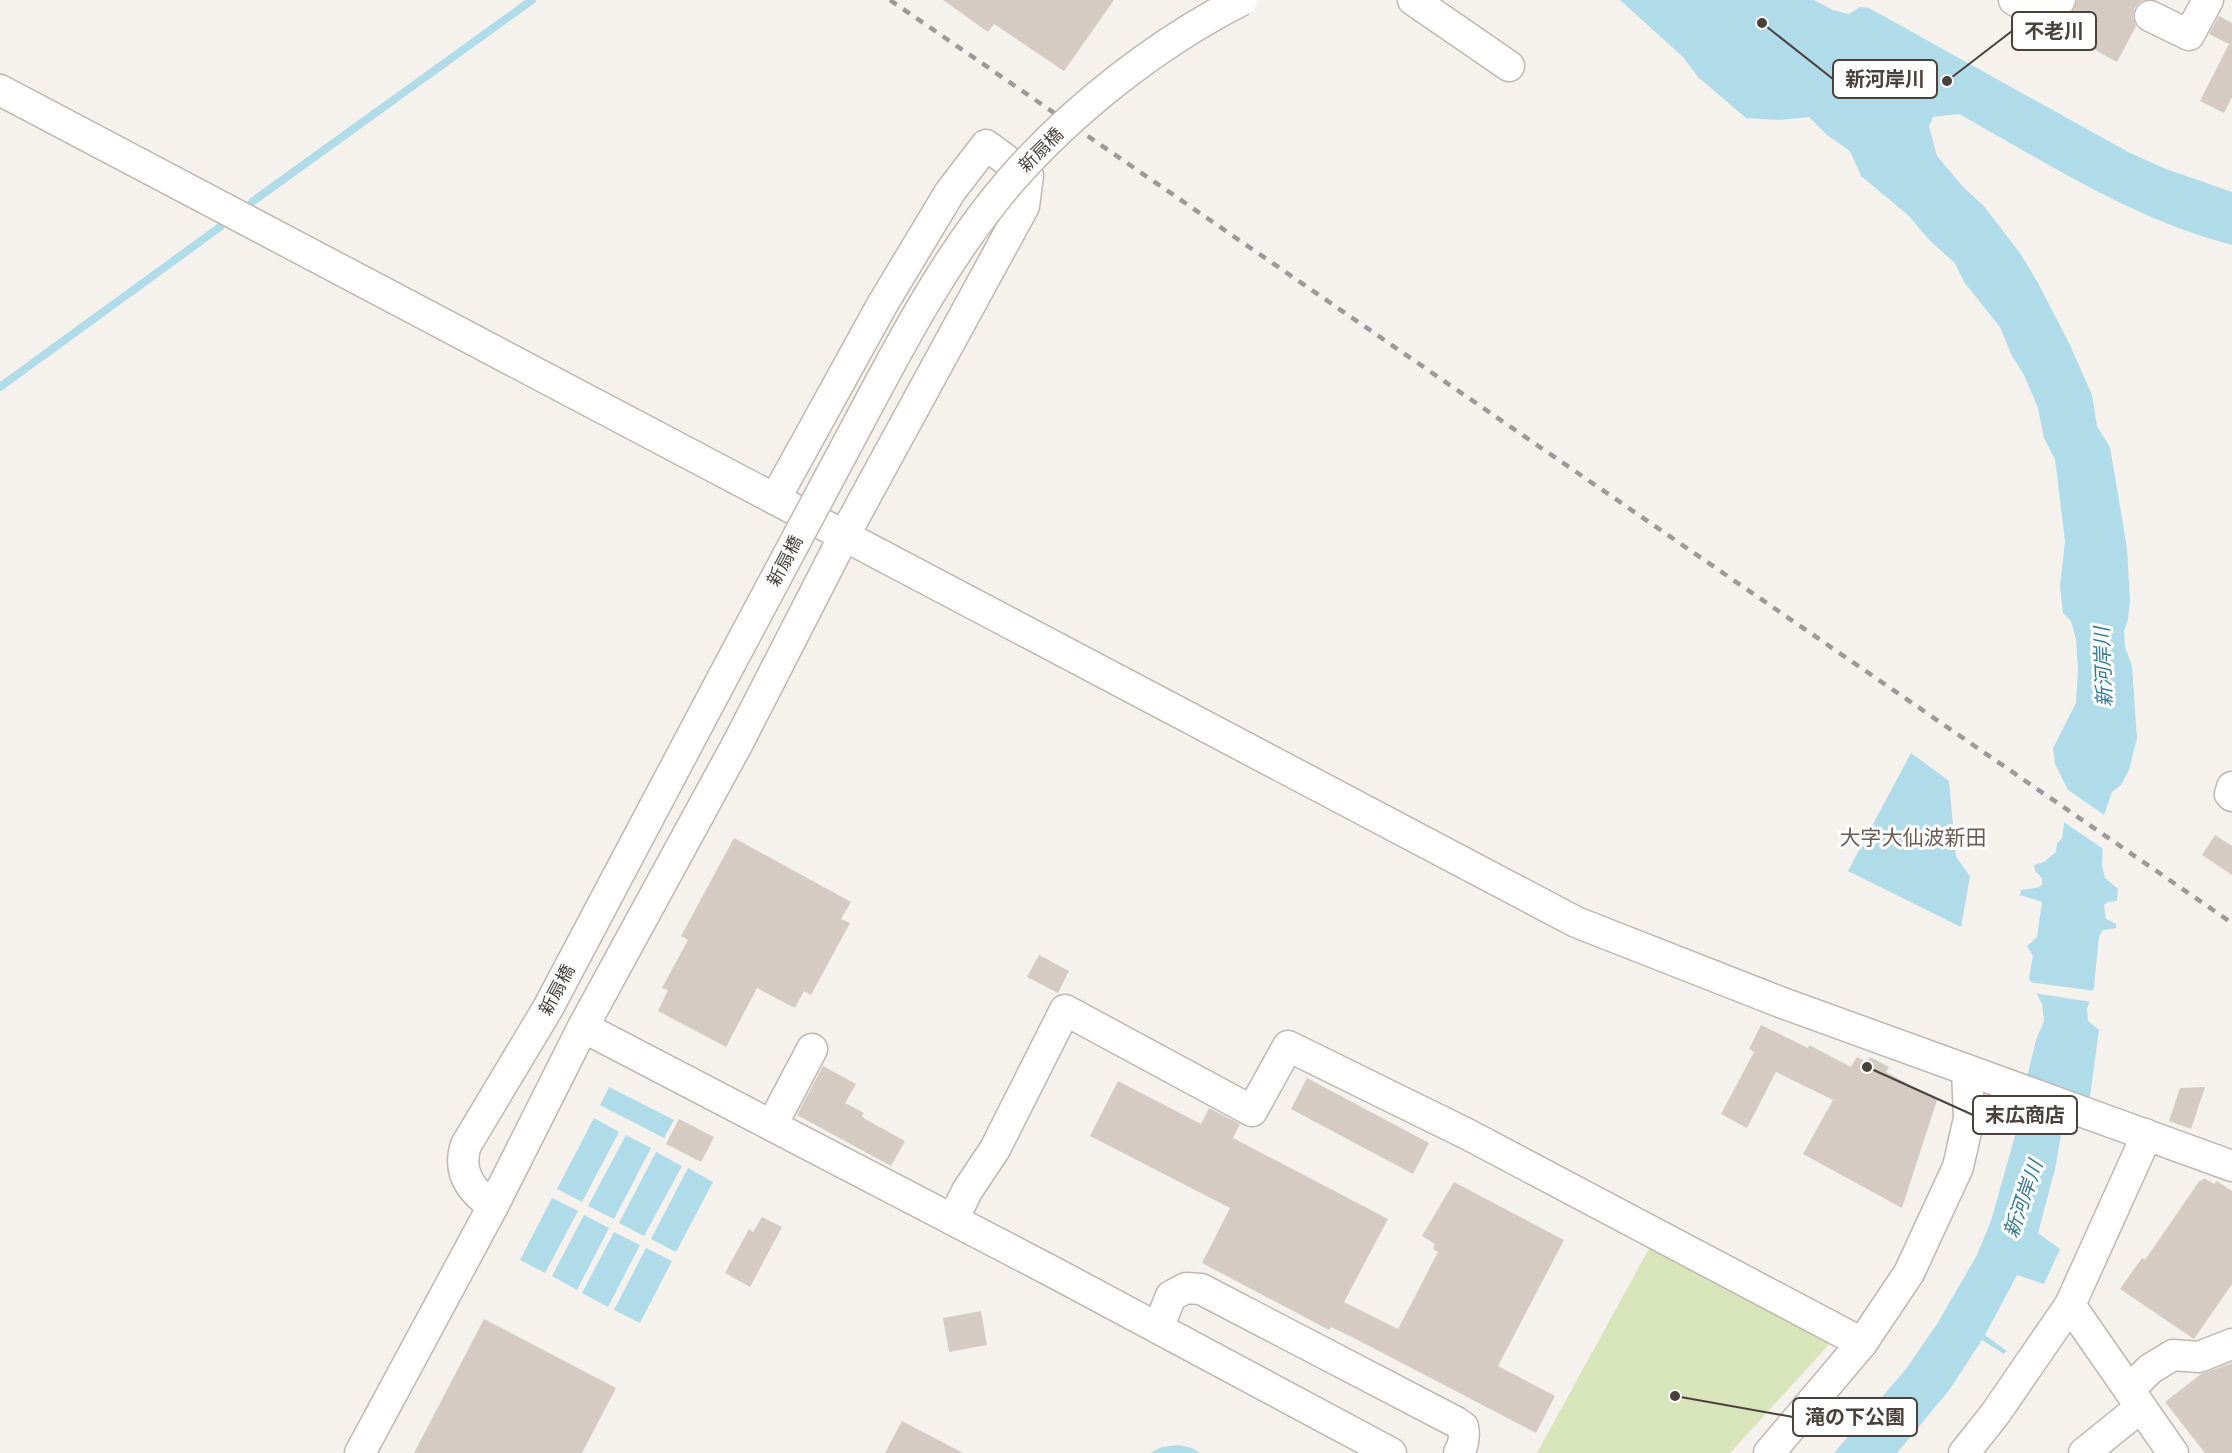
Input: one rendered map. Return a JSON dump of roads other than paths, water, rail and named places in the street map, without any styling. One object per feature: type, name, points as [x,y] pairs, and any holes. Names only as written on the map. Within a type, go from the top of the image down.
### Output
[{"type":"street","name":"新扇橋","points":[[493,1206],[481,1198],[471,1185],[464,1170],[462,1158],[466,1145],[548,1008],[897,349],[930,292],[986,212],[1040,149],[1124,74],[1195,27],[1242,0]]},
{"type":"street","points":[[1413,0],[1509,66]]},
{"type":"street","points":[[2014,0],[2048,18],[2060,0]]},
{"type":"street","points":[[2150,16],[2189,35],[2208,0]]},
{"type":"street","points":[[0,90],[1576,922],[1780,1002],[2232,1166]]},
{"type":"street","points":[[360,1453],[493,1206],[583,1027],[699,810],[739,741],[844,536],[1024,206],[1028,176],[986,145],[950,192],[888,296],[775,499]]},
{"type":"street","points":[[953,1220],[967,1191],[995,1149],[1065,1010],[1252,1111],[1288,1046],[1469,1135],[1862,1343]]},
{"type":"street","points":[[583,1027],[1158,1328],[1391,1453]]},
{"type":"street","points":[[772,1125],[812,1049]]},
{"type":"street","points":[[1769,1453],[1862,1343],[1909,1273],[1958,1167],[1977,1074]]},
{"type":"street","points":[[1964,1453],[1995,1414],[2070,1305],[2145,1134]]},
{"type":"street","points":[[1158,1328],[1171,1296],[1186,1288],[1201,1289],[1456,1422],[1463,1427],[1465,1435],[1458,1453]]},
{"type":"street","points":[[2070,1305],[2173,1453]]},
{"type":"street","points":[[2085,1453],[2135,1398],[2150,1369],[2173,1355],[2199,1357],[2232,1344]]},
{"type":"water","points":[[1620,0],[1814,0],[1833,10],[1849,14],[1860,7],[1869,8],[2130,153],[2166,169],[2232,192],[2232,245],[2160,221],[2126,205],[2058,170],[1959,114],[1933,117],[1929,126],[1937,156],[1965,189],[1983,205],[2020,253],[2038,283],[2069,343],[2092,395],[2097,426],[2110,447],[2127,548],[2130,600],[2128,620],[2124,631],[2125,647],[2132,666],[2137,738],[2129,770],[2121,785],[2112,792],[2104,815],[2102,865],[2105,878],[2118,889],[2117,901],[2104,905],[2106,919],[2116,924],[2116,928],[2103,930],[2099,936],[2094,987],[2087,1009],[2088,1021],[2099,1030],[2086,1126],[2064,1119],[2055,1169],[2038,1233],[2060,1249],[2044,1284],[2017,1275],[1985,1335],[2007,1351],[2004,1354],[1982,1340],[1950,1389],[1897,1453],[1834,1453],[1906,1369],[1937,1324],[1977,1255],[1991,1221],[2024,1104],[2036,1040],[2044,1021],[2042,1004],[2029,978],[2033,956],[2027,946],[2037,937],[2042,902],[2020,895],[2021,890],[2042,885],[2042,878],[2035,871],[2034,865],[2044,862],[2056,852],[2057,843],[2062,839],[2068,790],[2055,764],[2053,748],[2076,703],[2078,669],[2076,639],[2071,621],[2063,613],[2060,586],[2065,541],[2055,459],[2044,438],[2038,408],[2000,327],[1964,282],[1955,263],[1930,241],[1909,216],[1861,176],[1850,151],[1827,135],[1809,117],[1779,120],[1746,118],[1698,77],[1683,57]]},
{"type":"water","points":[[1911,753],[1949,781],[1956,857],[1970,876],[1961,927],[1848,871]]},
{"type":"water","points":[[609,1087],[674,1120],[664,1138],[600,1105]]},
{"type":"water","points":[[594,1118],[619,1132],[582,1202],[557,1189]]},
{"type":"water","points":[[626,1135],[651,1148],[614,1219],[588,1206]]},
{"type":"water","points":[[656,1152],[682,1166],[644,1236],[619,1223]]},
{"type":"water","points":[[688,1168],[713,1182],[676,1252],[651,1239]]},
{"type":"water","points":[[552,1198],[578,1211],[545,1273],[520,1260]]},
{"type":"water","points":[[584,1215],[609,1228],[577,1290],[552,1276]]},
{"type":"water","points":[[614,1232],[640,1245],[608,1307],[582,1293]]},
{"type":"water","points":[[646,1248],[672,1261],[640,1323],[614,1310]]},
{"type":"water","points":[[1178,1445],[1192,1448],[1200,1453],[1150,1453],[1162,1447]]},
{"type":"waterway","points":[[252,202],[532,0]]},
{"type":"waterway","points":[[0,387],[220,227]]},
{"type":"railway","points":[[890,0],[2232,923]]},
{"type":"place","name":"新河岸川","points":[[1762,23]]},
{"type":"place","name":"不老川","points":[[1947,81]]},
{"type":"place","name":"末広商店","points":[[1867,1067]]},
{"type":"place","name":"滝の下公園","points":[[1675,1396]]},
{"type":"district","name":"大字大仙波新田","points":[[1913,838]]}]
